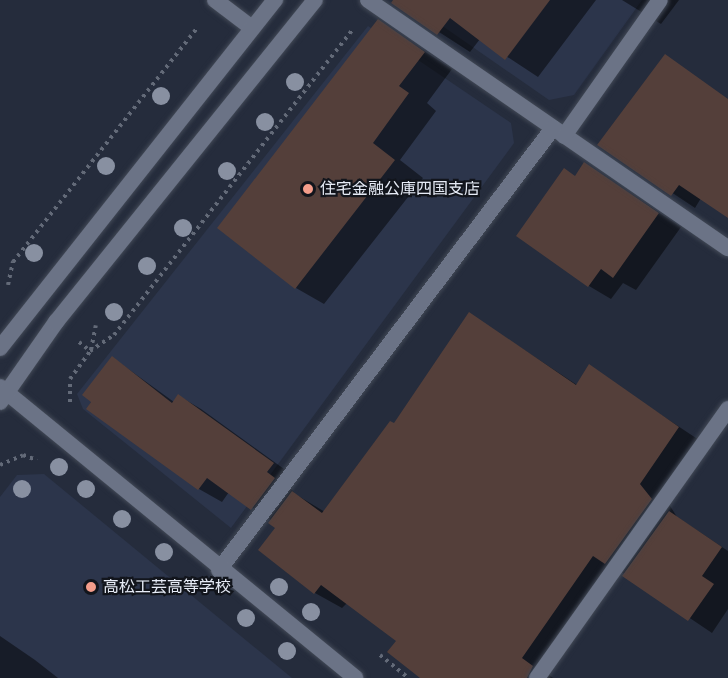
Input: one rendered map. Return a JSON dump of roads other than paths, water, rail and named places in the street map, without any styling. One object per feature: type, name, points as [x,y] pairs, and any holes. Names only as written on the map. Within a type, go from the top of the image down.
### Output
[{"type":"street","points":[[0,348],[275,0]]},
{"type":"street","points":[[315,0],[56,322],[2,394],[355,678]]},
{"type":"street","points":[[219,570],[660,0]]},
{"type":"street","points":[[216,1],[252,28]]},
{"type":"street","points":[[371,2],[728,248]]},
{"type":"street","points":[[537,678],[728,409]]},
{"type":"place","name":"住宅金融公庫四国支店","points":[[308,189]]},
{"type":"place","name":"高松工芸高等学校","points":[[91,587]]}]
